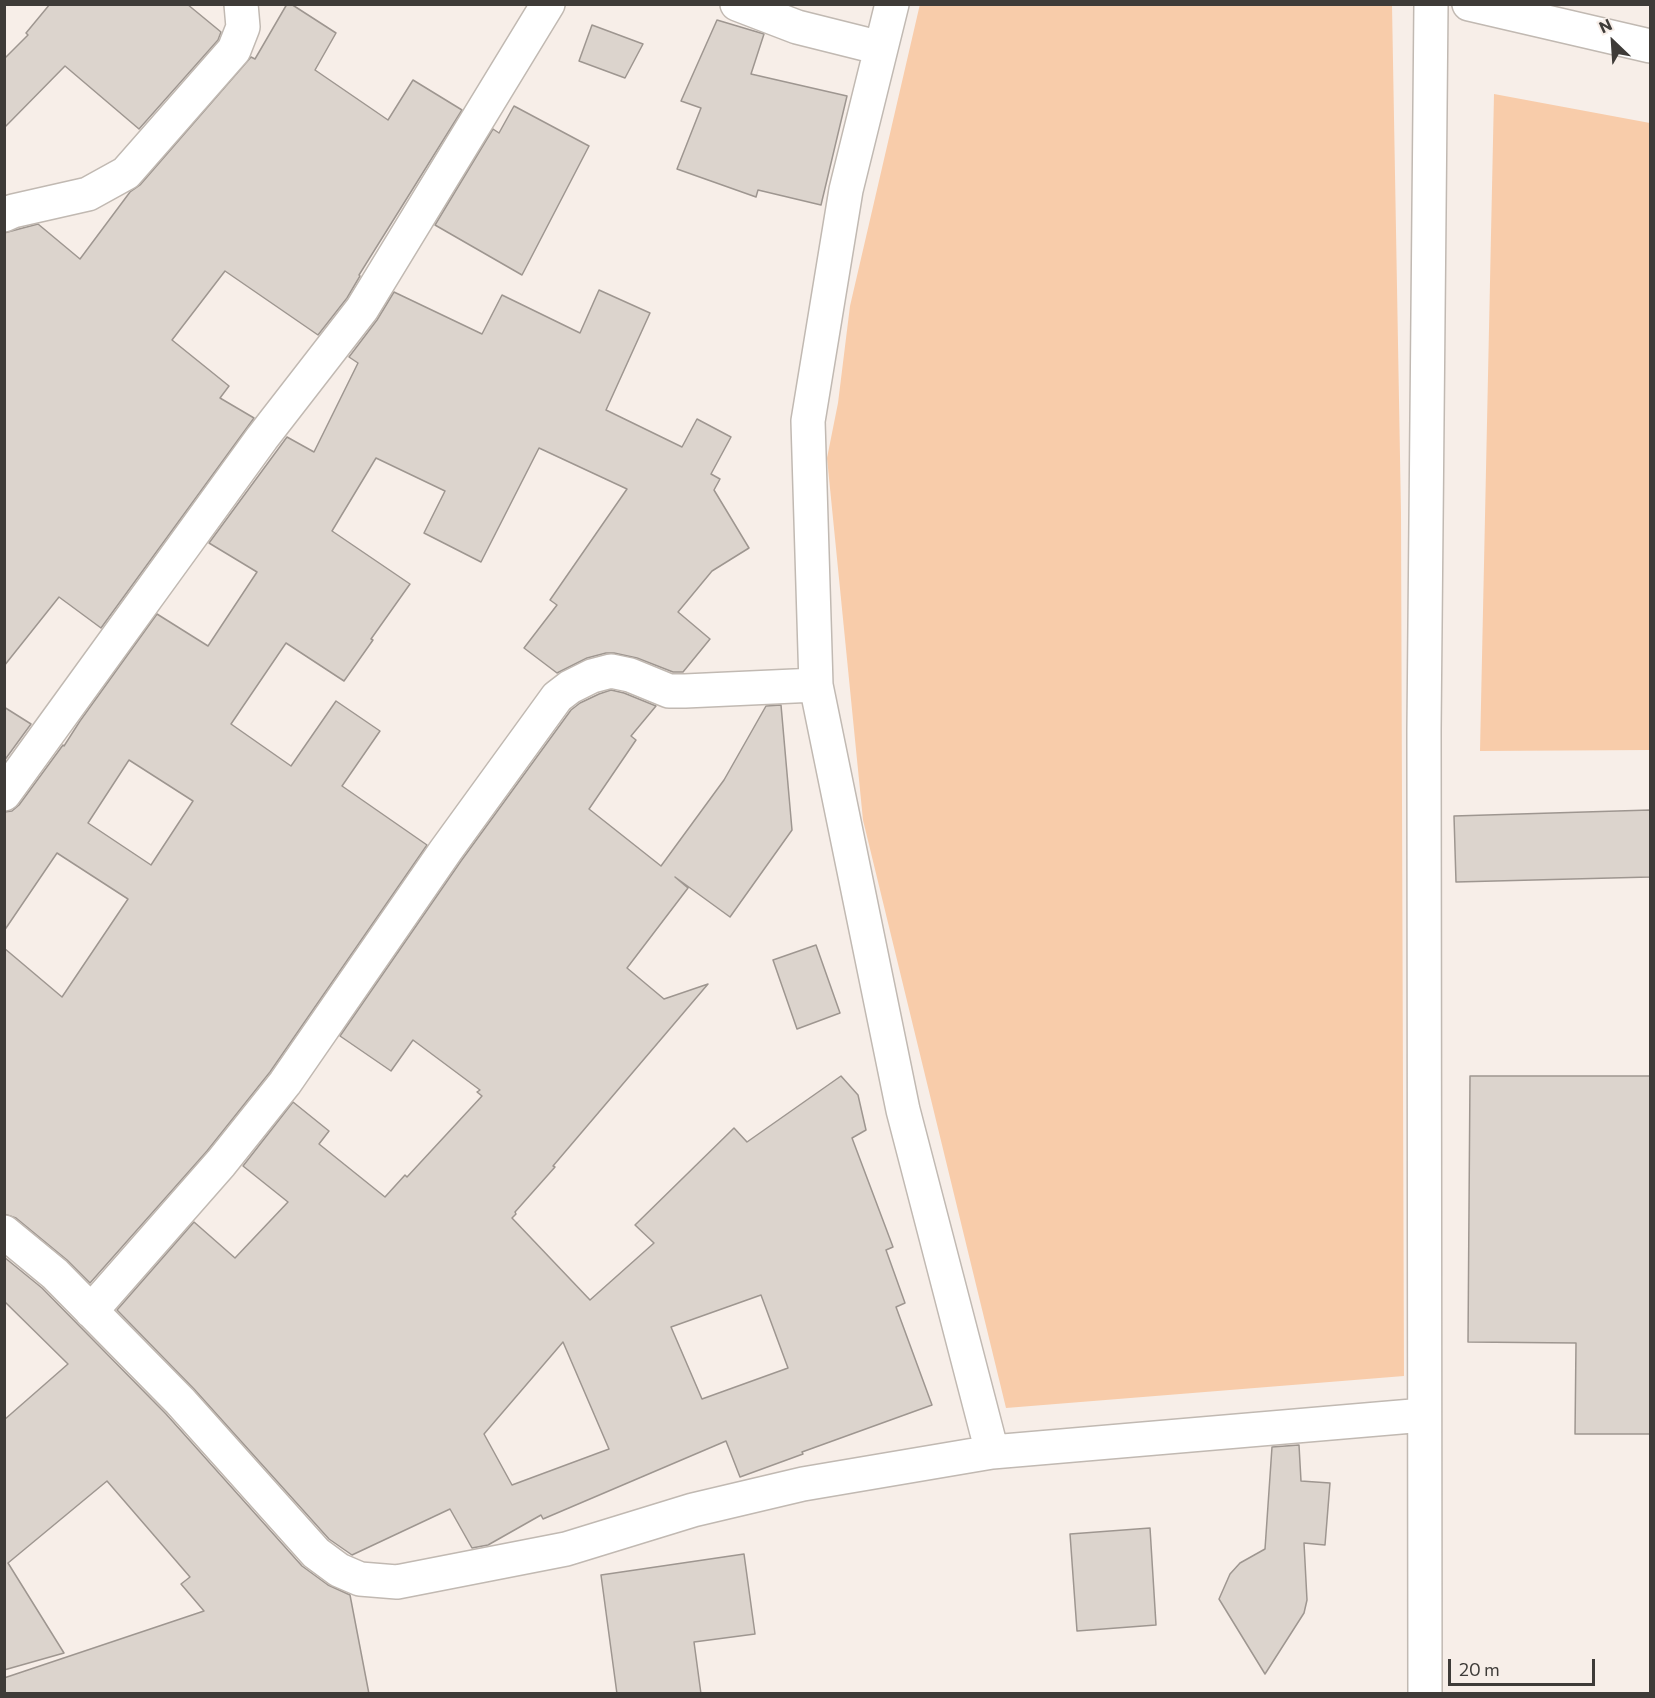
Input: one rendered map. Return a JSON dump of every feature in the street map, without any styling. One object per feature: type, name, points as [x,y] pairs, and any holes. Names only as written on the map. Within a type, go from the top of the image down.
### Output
[{"type":"street","points":[[4,215],[88,194],[126,173],[234,50],[243,27],[241,4]]},
{"type":"street","points":[[4,794],[262,438],[362,309],[548,4]]},
{"type":"street","points":[[737,4],[797,27],[881,48]]},
{"type":"street","points":[[892,4],[846,190],[808,422],[816,685],[903,1110],[992,1452]]},
{"type":"street","points":[[1425,1694],[1424,729],[1431,4]]},
{"type":"street","points":[[1469,4],[1650,46]]},
{"type":"street","points":[[91,1311],[221,1163],[285,1083],[446,850],[557,697],[570,687],[592,676],[611,671],[630,675],[669,691],[816,685]]},
{"type":"street","points":[[4,1232],[55,1274],[180,1401],[316,1553],[339,1570],[360,1579],[397,1582],[566,1549],[693,1510],[803,1484],[992,1452],[1424,1415]]},
{"type":"shaded area","points":[[920,4],[1392,5],[1401,513],[1404,1376],[1006,1408],[863,820],[827,458],[838,403],[850,306]]},
{"type":"shaded area","points":[[1494,94],[1650,123],[1650,750],[1480,751]]},
{"type":"building","points":[[50,4],[187,4],[221,32],[218,40],[139,129],[65,66],[4,128],[4,59],[28,35],[26,33]]},
{"type":"building","points":[[287,4],[291,4],[336,33],[315,70],[388,120],[413,80],[462,110],[347,298],[318,335],[225,271],[172,340],[229,386],[220,398],[254,418],[101,628],[59,597],[4,666],[4,233],[38,224],[80,259],[130,192],[140,185],[251,57],[255,59]]},
{"type":"building","points":[[717,20],[764,34],[751,74],[847,96],[821,205],[758,190],[756,197],[677,169],[701,108],[681,101]]},
{"type":"building","points":[[592,25],[643,44],[625,78],[579,61]]},
{"type":"building","points":[[514,106],[589,146],[522,275],[435,225],[493,129],[499,133]]},
{"type":"building","points":[[599,290],[650,313],[606,410],[682,447],[697,419],[731,437],[711,474],[720,479],[714,490],[749,548],[712,571],[678,612],[710,639],[683,672],[673,672],[637,658],[606,653],[587,658],[557,673],[524,648],[557,605],[550,600],[627,489],[539,448],[481,562],[424,533],[445,491],[376,458],[332,531],[410,584],[344,681],[286,643],[231,724],[291,766],[336,701],[380,731],[342,786],[427,845],[270,1072],[207,1151],[90,1283],[67,1260],[16,1218],[4,1214],[4,948],[62,997],[128,899],[57,853],[4,931],[4,812],[12,811],[19,805],[64,746],[157,614],[208,646],[257,572],[209,543],[287,437],[314,452],[358,363],[349,357],[377,320],[394,292],[482,334],[502,295],[580,333]],"holes":[[[129,760],[193,801],[151,865],[88,823]]]},
{"type":"building","points":[[611,690],[656,706],[631,736],[636,740],[589,809],[661,866],[724,780],[766,706],[781,705],[792,830],[730,917],[675,877],[688,888],[627,968],[664,999],[708,984],[553,1166],[555,1167],[512,1218],[590,1300],[654,1243],[635,1225],[734,1128],[747,1142],[841,1076],[858,1095],[866,1130],[852,1138],[893,1247],[886,1250],[905,1303],[896,1307],[932,1405],[740,1477],[726,1441],[543,1519],[541,1515],[488,1545],[472,1548],[450,1509],[352,1555],[329,1539],[194,1389],[117,1310],[194,1222],[235,1258],[288,1202],[243,1166],[293,1102],[329,1131],[319,1144],[385,1197],[405,1175],[407,1177],[482,1096],[477,1092],[480,1090],[413,1040],[391,1071],[340,1036],[461,861],[571,710]],"holes":[[[761,1295],[788,1368],[702,1399],[671,1327]],[[563,1342],[609,1449],[512,1485],[484,1434]]]},
{"type":"building","points":[[4,707],[31,724],[4,761]]},
{"type":"building","points":[[1650,810],[1650,877],[1456,882],[1454,816]]},
{"type":"building","points":[[816,945],[840,1013],[797,1029],[773,960]]},
{"type":"building","points":[[1470,1076],[1650,1076],[1650,1434],[1575,1434],[1576,1343],[1468,1342]]},
{"type":"building","points":[[4,1257],[42,1288],[166,1414],[302,1566],[328,1585],[350,1595],[369,1694],[4,1694],[4,1678],[204,1611],[181,1584],[190,1577],[107,1481],[8,1563],[64,1653],[4,1670],[4,1420],[68,1364],[4,1301]]},
{"type":"building","points":[[1299,1445],[1301,1481],[1330,1483],[1325,1545],[1304,1543],[1307,1600],[1304,1613],[1265,1674],[1219,1599],[1230,1574],[1240,1563],[1265,1549],[1272,1447]]},
{"type":"building","points":[[1150,1528],[1156,1625],[1077,1631],[1070,1534]]},
{"type":"building","points":[[744,1554],[755,1634],[694,1642],[701,1694],[617,1694],[601,1575]]}]
